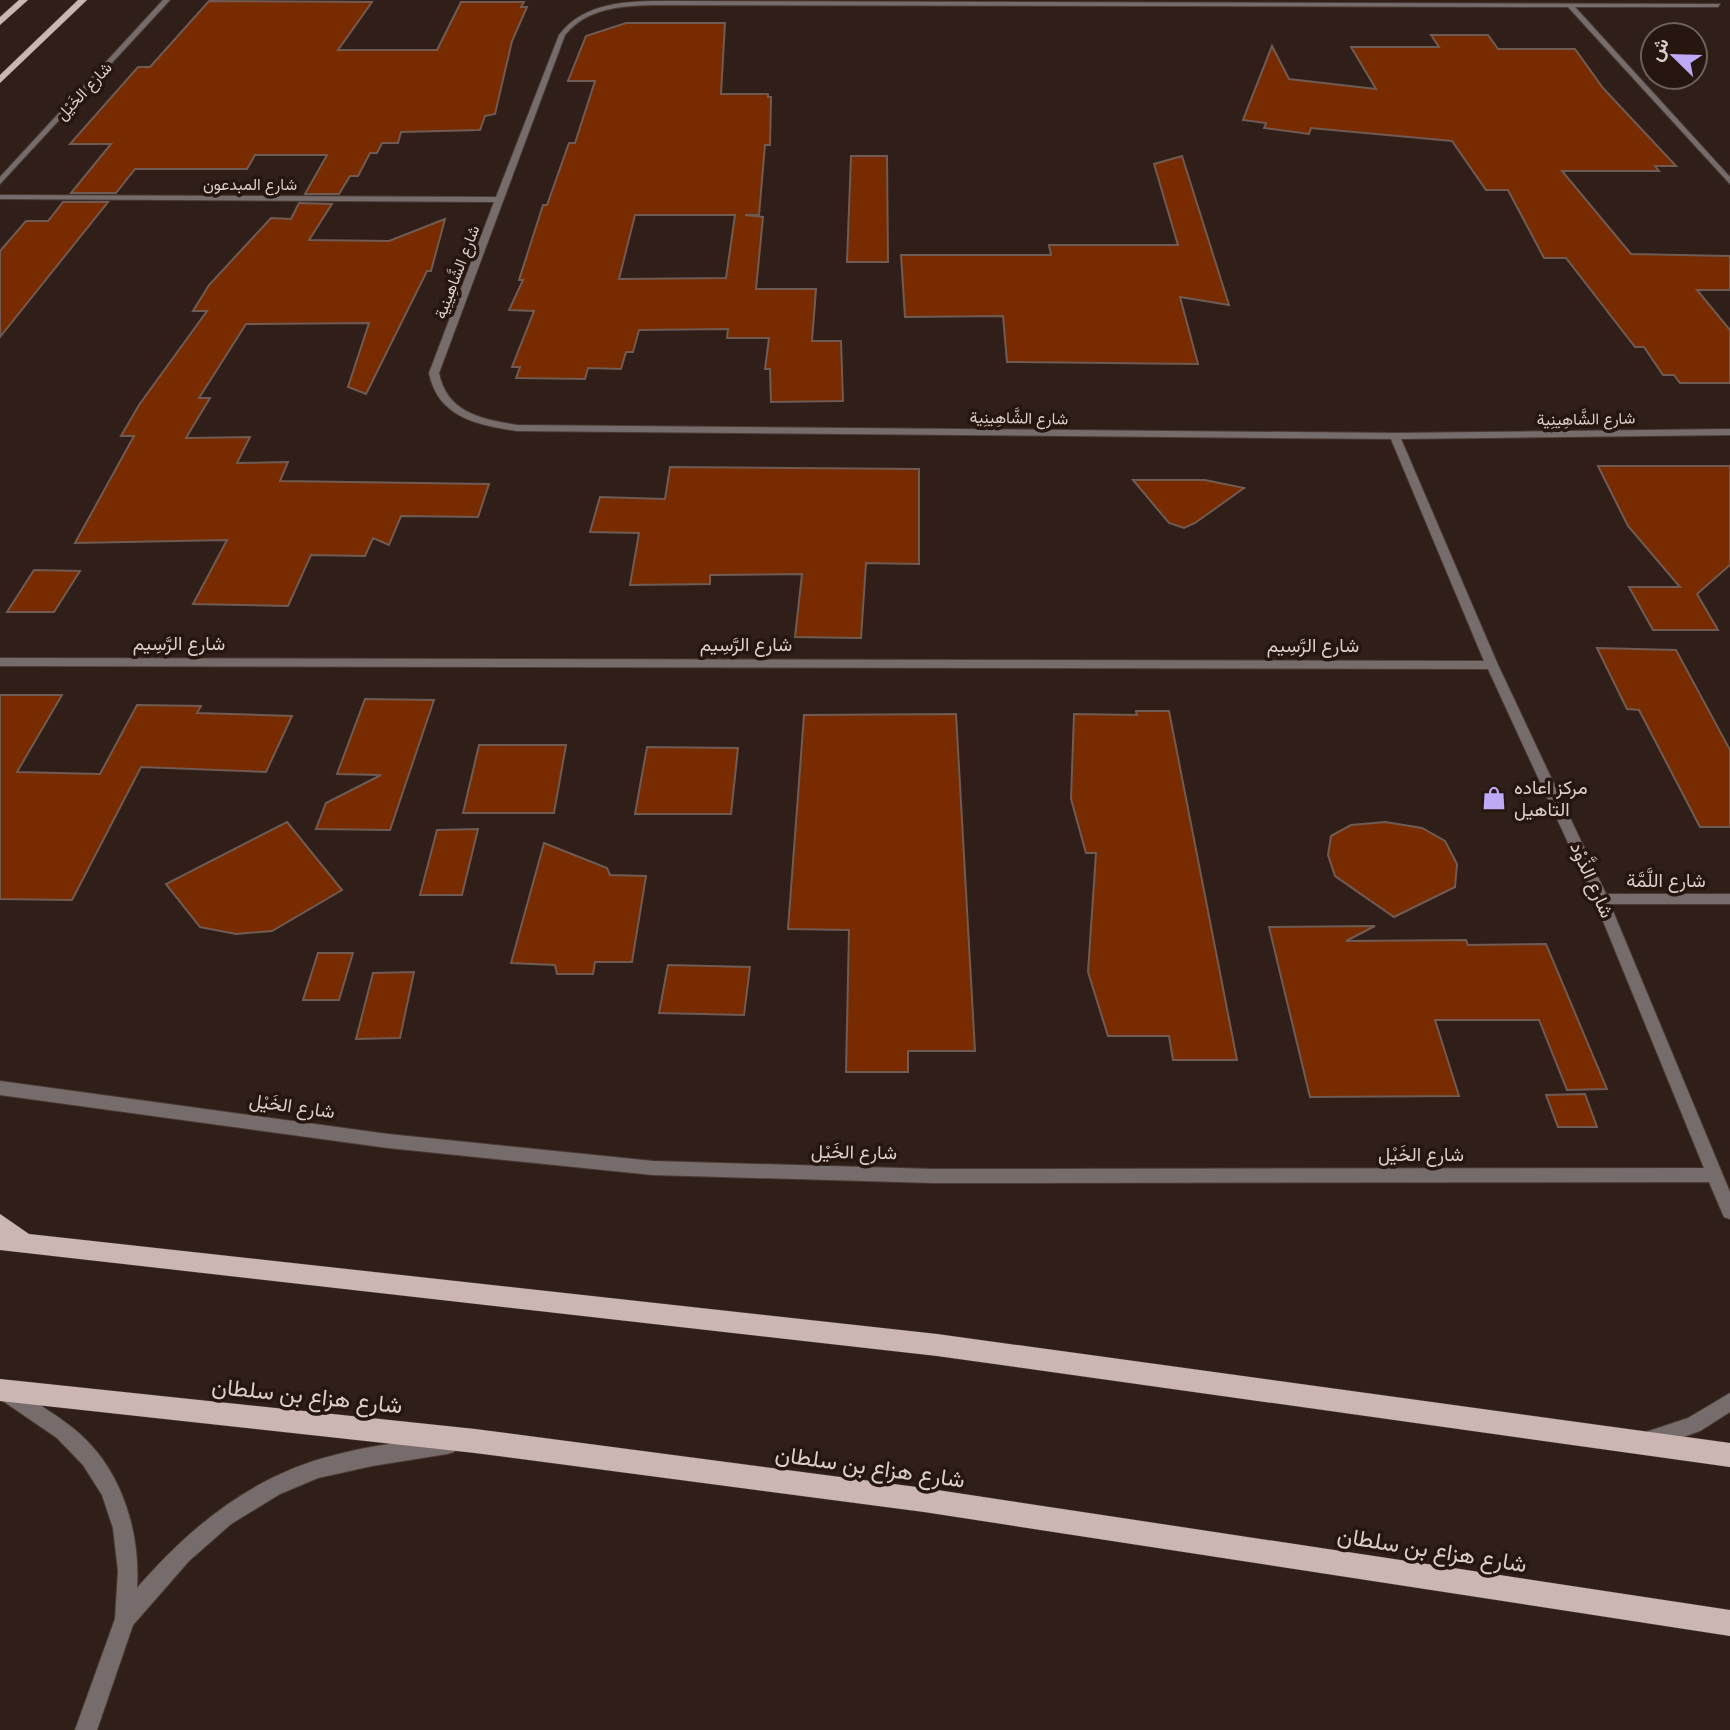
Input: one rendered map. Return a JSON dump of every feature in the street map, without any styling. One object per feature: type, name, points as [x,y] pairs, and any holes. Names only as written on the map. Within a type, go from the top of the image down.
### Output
[{"type":"main road","points":[[0,22],[24,0]]},
{"type":"main road","points":[[0,80],[83,0]]},
{"type":"main road","points":[[0,1223],[24,1243]]},
{"type":"main road","points":[[0,1240],[937,1345],[1730,1455]]},
{"type":"main road","name":"شارع هزاع بن سلطان","points":[[2,1391],[475,1441],[924,1500],[1730,1623]]},
{"type":"street","name":"شارع الخَيْل","points":[[0,182],[167,0]]},
{"type":"street","name":"شارع الشَّاهِينِية","points":[[1718,5],[645,3],[589,14],[576,20],[562,35],[434,373],[439,394],[461,413],[486,422],[540,429],[1395,436],[1730,432]]},
{"type":"street","points":[[1570,5],[1730,182]]},
{"type":"street","name":"شارع المبدعون","points":[[0,197],[499,200]]},
{"type":"street","name":"شارع الذَّوْد","points":[[1395,436],[1492,665],[1601,899],[1730,1212]]},
{"type":"street","name":"شارع الرَّسِيم","points":[[0,662],[1492,665]]},
{"type":"street","name":"شارع اللَّمَّة","points":[[1601,899],[1730,900]]},
{"type":"street","name":"شارع الخَيْل","points":[[0,1088],[388,1141],[653,1168],[933,1175],[1713,1175]]},
{"type":"street","points":[[2,1391],[64,1432],[90,1458],[110,1490],[123,1528],[128,1572],[125,1619],[86,1730]]},
{"type":"street","points":[[1642,1443],[1693,1425],[1730,1402]]},
{"type":"street","points":[[125,1619],[162,1571],[205,1531],[251,1498],[301,1475],[350,1461],[475,1441]]},
{"type":"building","points":[[209,1],[372,2],[338,50],[437,50],[461,2],[524,2],[521,7],[527,7],[512,41],[495,114],[485,116],[480,130],[401,132],[398,143],[382,143],[377,153],[370,153],[358,176],[350,176],[339,194],[305,194],[327,155],[255,155],[247,169],[135,169],[116,193],[71,193],[111,144],[70,144],[138,67],[150,67]]},
{"type":"building","points":[[626,23],[725,23],[721,94],[768,94],[768,97],[771,97],[770,145],[765,145],[759,215],[745,215],[763,217],[756,289],[816,289],[812,341],[841,341],[843,401],[771,402],[770,369],[765,369],[769,338],[727,338],[728,329],[639,330],[633,352],[626,352],[621,369],[588,368],[585,379],[516,378],[520,367],[512,367],[534,311],[509,310],[523,280],[519,280],[543,205],[547,205],[569,143],[575,143],[595,81],[568,81],[586,36]],"holes":[[[635,215],[735,215],[726,278],[619,279]]]},
{"type":"building","points":[[1431,35],[1488,35],[1498,49],[1575,49],[1603,88],[1676,166],[1655,166],[1659,171],[1562,171],[1631,254],[1730,256],[1730,290],[1697,290],[1730,330],[1730,383],[1680,383],[1674,375],[1663,375],[1644,347],[1635,347],[1566,258],[1544,258],[1508,190],[1486,190],[1452,141],[1311,128],[1309,134],[1264,128],[1266,123],[1243,120],[1272,46],[1289,79],[1376,89],[1351,47],[1439,47]]},
{"type":"building","points":[[851,156],[887,156],[888,262],[847,262]]},
{"type":"building","points":[[1182,156],[1229,305],[1180,297],[1198,364],[1007,362],[1003,316],[905,317],[901,255],[1051,255],[1049,245],[1178,245],[1154,164]]},
{"type":"building","points":[[63,202],[108,202],[0,337],[0,251],[26,221],[48,221]]},
{"type":"building","points":[[299,203],[332,204],[309,240],[389,241],[445,219],[431,271],[427,271],[366,394],[348,387],[369,323],[246,324],[199,398],[210,398],[186,438],[250,437],[237,463],[288,462],[280,481],[489,484],[478,517],[401,516],[389,545],[373,538],[365,556],[311,555],[288,606],[193,604],[227,540],[75,543],[134,436],[121,436],[139,405],[207,311],[193,311],[209,285],[271,218],[291,219]]},
{"type":"building","points":[[1598,466],[1730,466],[1730,565],[1697,594],[1718,630],[1653,630],[1629,587],[1680,587],[1628,526]]},
{"type":"building","points":[[670,467],[919,469],[919,564],[866,563],[861,638],[795,637],[802,574],[710,575],[710,584],[630,585],[639,533],[590,532],[600,497],[665,499]]},
{"type":"building","points":[[1133,480],[1205,480],[1244,488],[1184,528],[1169,523]]},
{"type":"building","points":[[34,570],[80,571],[54,612],[7,612]]},
{"type":"building","points":[[1597,648],[1676,650],[1730,750],[1730,827],[1700,827],[1639,710],[1627,709]]},
{"type":"building","points":[[0,695],[62,695],[17,772],[100,774],[137,705],[201,706],[197,713],[292,716],[266,772],[141,767],[72,900],[0,899]]},
{"type":"building","points":[[365,699],[434,700],[390,830],[316,829],[326,803],[381,775],[337,774]]},
{"type":"building","points":[[1136,711],[1169,711],[1237,1060],[1173,1060],[1169,1036],[1108,1036],[1088,972],[1096,853],[1086,853],[1071,799],[1074,714],[1137,715]]},
{"type":"building","points":[[956,714],[975,1051],[908,1051],[908,1072],[846,1072],[849,930],[788,929],[804,715]]},
{"type":"building","points":[[479,745],[566,745],[554,813],[463,813]]},
{"type":"building","points":[[647,747],[738,748],[731,814],[635,814]]},
{"type":"building","points":[[287,822],[342,890],[272,931],[236,934],[200,927],[166,884]]},
{"type":"building","points":[[1385,822],[1422,828],[1445,841],[1457,864],[1455,887],[1394,917],[1335,876],[1328,855],[1331,836],[1351,825]]},
{"type":"building","points":[[478,829],[462,895],[420,895],[437,830]]},
{"type":"building","points":[[544,843],[607,868],[610,875],[646,876],[632,962],[595,962],[593,974],[557,974],[555,965],[511,963]]},
{"type":"building","points":[[1375,926],[1346,941],[1466,940],[1468,945],[1546,944],[1607,1089],[1567,1090],[1539,1020],[1435,1020],[1459,1096],[1310,1097],[1269,927]]},
{"type":"building","points":[[318,953],[353,953],[339,1000],[303,1000]]},
{"type":"building","points":[[668,965],[750,967],[744,1015],[659,1013]]},
{"type":"building","points":[[414,972],[400,1038],[356,1039],[373,973]]},
{"type":"building","points":[[1585,1094],[1597,1127],[1558,1127],[1546,1095]]},
{"type":"place","name":"مركز اعاده التاهيل","points":[[1494,798]]}]
